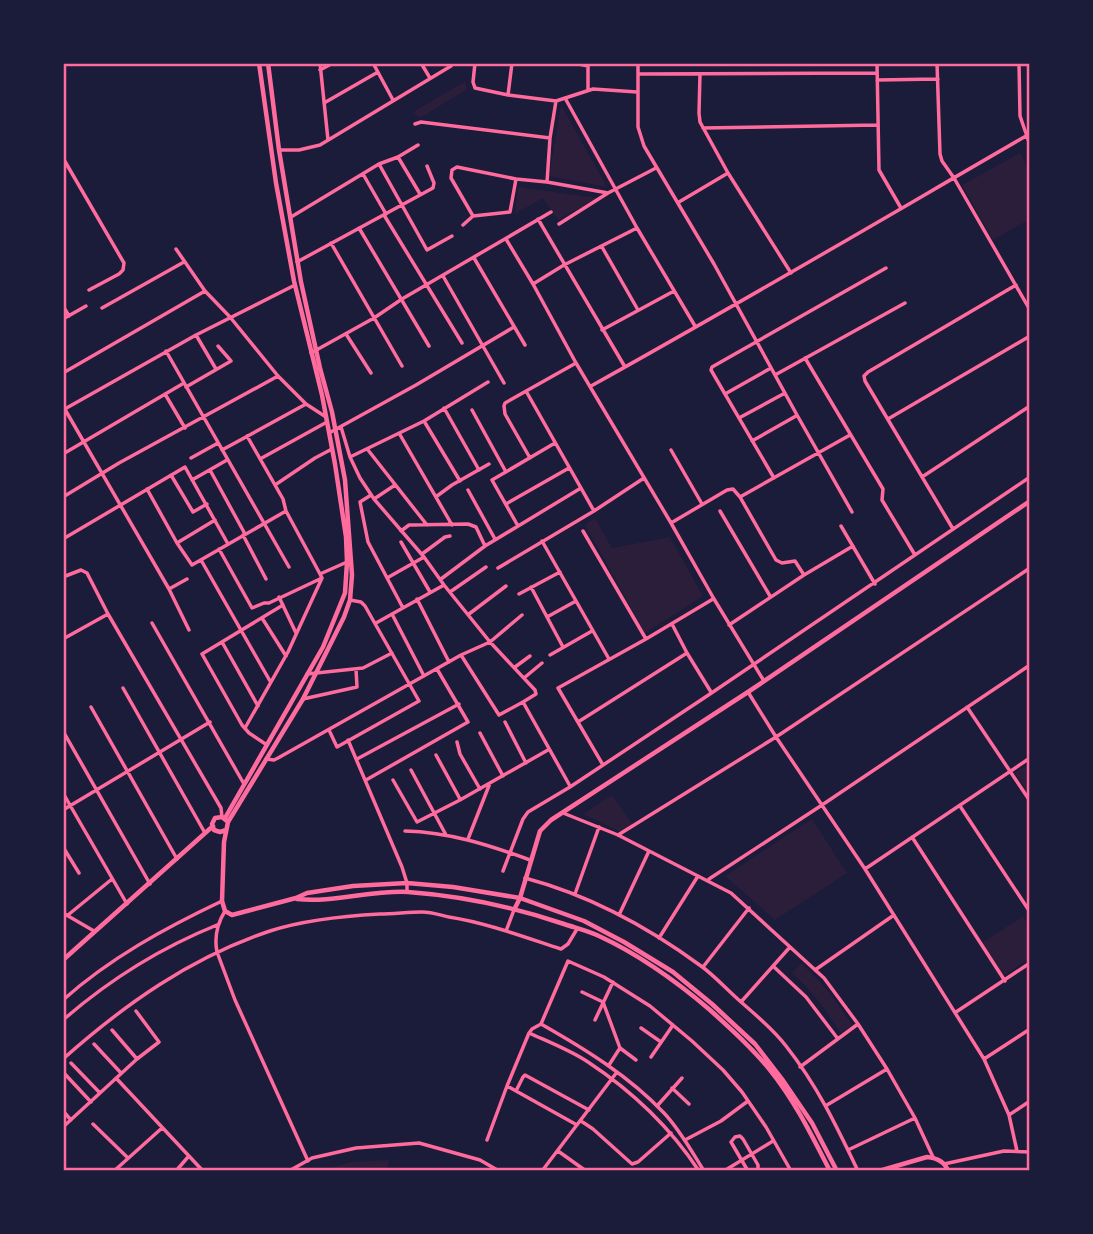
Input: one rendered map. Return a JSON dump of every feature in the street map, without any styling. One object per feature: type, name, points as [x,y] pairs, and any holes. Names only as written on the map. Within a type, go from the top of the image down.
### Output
[{"type":"street","points":[[225,819],[347,600],[346,537],[332,449],[295,285],[276,183],[260,63]]},
{"type":"street","points":[[225,819],[267,759],[303,699],[344,617],[352,561],[338,428],[297,262],[268,63]]},
{"type":"street","points":[[320,63],[328,140]]},
{"type":"street","points":[[320,70],[333,63]]},
{"type":"street","points":[[373,63],[393,100]]},
{"type":"street","points":[[421,63],[430,78]]},
{"type":"street","points":[[475,63],[475,88],[508,95],[556,101],[588,89],[637,92]]},
{"type":"street","points":[[508,95],[512,63]]},
{"type":"street","points":[[574,63],[588,64],[588,89]]},
{"type":"street","points":[[638,63],[639,132],[644,146],[714,264],[852,512]]},
{"type":"street","points":[[877,63],[879,170],[901,208]]},
{"type":"street","points":[[937,63],[942,161],[1030,310]]},
{"type":"street","points":[[1019,63],[1020,116],[1030,145]]},
{"type":"street","points":[[279,150],[299,150],[320,145],[451,66]]},
{"type":"street","points":[[324,103],[378,72]]},
{"type":"street","points":[[638,74],[877,73]]},
{"type":"street","points":[[700,74],[699,113],[703,128],[791,273]]},
{"type":"street","points":[[877,80],[938,79]]},
{"type":"street","points":[[565,98],[695,327]]},
{"type":"street","points":[[547,182],[556,101]]},
{"type":"street","points":[[415,124],[421,122],[550,138]]},
{"type":"street","points":[[703,128],[878,125]]},
{"type":"street","points":[[590,386],[1026,136]]},
{"type":"street","points":[[291,217],[379,164],[418,145]]},
{"type":"street","points":[[398,157],[419,194]]},
{"type":"street","points":[[63,158],[124,262],[123,270],[119,274],[89,290]]},
{"type":"street","points":[[379,164],[427,250],[452,236]]},
{"type":"street","points":[[297,262],[433,188],[434,183],[427,166]]},
{"type":"street","points":[[474,216],[451,178],[452,170],[459,167],[608,193]]},
{"type":"street","points":[[559,224],[608,193],[656,168]]},
{"type":"street","points":[[678,203],[728,173]]},
{"type":"street","points":[[363,174],[462,343]]},
{"type":"street","points":[[464,225],[474,216],[510,212],[516,179]]},
{"type":"street","points":[[311,353],[551,212]]},
{"type":"street","points":[[538,219],[625,367]]},
{"type":"street","points":[[359,228],[429,346]]},
{"type":"street","points":[[533,284],[637,228]]},
{"type":"street","points":[[506,239],[713,599],[764,681]]},
{"type":"street","points":[[331,243],[402,366]]},
{"type":"street","points":[[602,247],[638,310]]},
{"type":"street","points":[[176,249],[205,290],[278,376],[306,404],[327,420]]},
{"type":"street","points":[[474,258],[525,345]]},
{"type":"street","points":[[102,308],[184,262]]},
{"type":"street","points":[[774,478],[711,370],[712,367],[886,268]]},
{"type":"street","points":[[443,276],[504,383]]},
{"type":"street","points":[[189,630],[169,589],[64,408],[166,351],[295,285]]},
{"type":"street","points":[[953,528],[864,376],[1016,285]]},
{"type":"street","points":[[63,373],[205,290]]},
{"type":"street","points":[[602,330],[674,291]]},
{"type":"street","points":[[775,376],[905,303]]},
{"type":"street","points":[[63,306],[69,316]]},
{"type":"street","points":[[63,319],[86,306]]},
{"type":"street","points":[[329,433],[514,327]]},
{"type":"street","points":[[346,334],[371,373]]},
{"type":"street","points":[[197,335],[216,369]]},
{"type":"street","points":[[888,419],[1030,336]]},
{"type":"street","points":[[63,454],[165,394],[231,362],[218,346]]},
{"type":"street","points":[[166,351],[289,567]]},
{"type":"street","points":[[805,358],[883,489],[882,500],[915,555]]},
{"type":"street","points":[[530,458],[505,414],[505,403],[576,363]]},
{"type":"street","points":[[725,394],[771,368]]},
{"type":"street","points":[[63,497],[278,376]]},
{"type":"street","points":[[350,457],[424,421],[488,383]]},
{"type":"street","points":[[526,391],[594,511]]},
{"type":"street","points":[[738,418],[785,393]]},
{"type":"street","points":[[165,394],[185,428]]},
{"type":"street","points":[[222,450],[306,404]]},
{"type":"street","points":[[922,477],[1030,406]]},
{"type":"street","points":[[444,408],[479,470]]},
{"type":"street","points":[[472,410],[506,472]]},
{"type":"street","points":[[752,441],[797,415]]},
{"type":"street","points":[[260,459],[327,420]]},
{"type":"street","points":[[424,421],[460,481]]},
{"type":"street","points":[[338,428],[360,478],[372,497],[423,556],[490,642],[537,692],[499,715],[461,655]]},
{"type":"street","points":[[400,433],[452,524]]},
{"type":"street","points":[[740,497],[850,435]]},
{"type":"street","points":[[247,436],[321,576]]},
{"type":"street","points":[[191,458],[218,443]]},
{"type":"street","points":[[518,526],[492,480],[555,443]]},
{"type":"street","points":[[275,485],[332,449]]},
{"type":"street","points":[[367,450],[427,525]]},
{"type":"street","points":[[671,450],[702,504]]},
{"type":"street","points":[[192,481],[228,460]]},
{"type":"street","points":[[437,496],[489,464]]},
{"type":"street","points":[[63,539],[185,467],[228,544]]},
{"type":"street","points":[[506,504],[569,468]]},
{"type":"street","points":[[210,470],[266,579]]},
{"type":"street","points":[[171,475],[193,512],[207,504]]},
{"type":"street","points":[[503,872],[509,852],[528,812],[570,787],[875,584],[1030,477]]},
{"type":"street","points":[[498,568],[644,478]]},
{"type":"street","points":[[395,485],[360,502],[368,542],[403,608]]},
{"type":"street","points":[[441,579],[485,545],[581,488]]},
{"type":"street","points":[[147,489],[192,565],[286,511]]},
{"type":"street","points":[[671,523],[730,489],[735,490],[776,560],[795,561],[804,575]]},
{"type":"street","points":[[468,490],[495,539]]},
{"type":"street","points":[[506,931],[520,898],[540,831],[551,820],[748,692],[1030,501]]},
{"type":"street","points":[[720,511],[770,596]]},
{"type":"street","points":[[177,543],[215,520]]},
{"type":"street","points":[[401,531],[409,525],[474,525],[485,545]]},
{"type":"street","points":[[841,526],[875,584]]},
{"type":"street","points":[[583,531],[646,639]]},
{"type":"street","points":[[387,578],[423,556],[444,537],[450,536]]},
{"type":"street","points":[[542,541],[609,659]]},
{"type":"street","points":[[401,542],[430,592]]},
{"type":"street","points":[[729,625],[770,596],[853,546]]},
{"type":"street","points":[[219,549],[252,608],[269,603],[347,562]]},
{"type":"street","points":[[201,560],[270,681]]},
{"type":"street","points":[[450,592],[486,567]]},
{"type":"street","points":[[618,835],[776,737],[1030,568]]},
{"type":"street","points":[[63,577],[84,571],[222,808],[228,825],[222,901],[225,911],[232,915],[307,893],[407,883],[520,898],[584,920],[673,972],[755,1044],[812,1124],[837,1171]]},
{"type":"street","points":[[519,594],[560,572]]},
{"type":"street","points":[[245,729],[286,656],[321,576]]},
{"type":"street","points":[[169,589],[187,579]]},
{"type":"street","points":[[376,623],[444,584]]},
{"type":"street","points":[[468,614],[506,586]]},
{"type":"street","points":[[531,587],[563,647]]},
{"type":"street","points":[[279,597],[296,634]]},
{"type":"street","points":[[418,599],[449,662]]},
{"type":"street","points":[[603,765],[558,688],[713,599]]},
{"type":"street","points":[[328,730],[337,747],[419,701],[376,623],[361,602],[347,600]]},
{"type":"street","points":[[547,617],[576,601]]},
{"type":"street","points":[[267,745],[245,729],[202,654],[284,605]]},
{"type":"street","points":[[63,639],[108,614]]},
{"type":"street","points":[[392,614],[424,676]]},
{"type":"street","points":[[260,757],[274,760],[461,655],[490,642],[522,615]]},
{"type":"street","points":[[262,618],[286,656]]},
{"type":"street","points":[[152,622],[244,785]]},
{"type":"street","points":[[672,624],[711,693]]},
{"type":"street","points":[[551,655],[592,631]]},
{"type":"street","points":[[222,642],[258,706]]},
{"type":"street","points":[[307,674],[363,668],[393,653]]},
{"type":"street","points":[[578,722],[687,653]]},
{"type":"street","points":[[515,667],[530,656]]},
{"type":"street","points":[[524,678],[542,663]]},
{"type":"street","points":[[708,880],[1030,665]]},
{"type":"street","points":[[303,699],[357,687],[356,669]]},
{"type":"street","points":[[437,669],[473,728]]},
{"type":"street","points":[[123,688],[205,833]]},
{"type":"street","points":[[748,692],[865,869],[984,1059],[1009,1115],[1017,1151]]},
{"type":"street","points":[[523,702],[570,787]]},
{"type":"street","points":[[357,759],[459,704]]},
{"type":"street","points":[[92,707],[177,859]]},
{"type":"street","points":[[967,707],[1030,801]]},
{"type":"street","points":[[63,810],[210,722]]},
{"type":"street","points":[[366,780],[468,722]]},
{"type":"street","points":[[505,722],[526,763]]},
{"type":"street","points":[[63,731],[150,884]]},
{"type":"street","points":[[480,733],[503,776]]},
{"type":"street","points":[[348,740],[407,883],[407,892]]},
{"type":"street","points":[[457,742],[460,754],[480,789]]},
{"type":"street","points":[[417,821],[548,750]]},
{"type":"street","points":[[436,755],[460,800]]},
{"type":"street","points":[[865,869],[1030,758]]},
{"type":"street","points":[[411,770],[446,835]]},
{"type":"street","points":[[393,780],[422,832]]},
{"type":"street","points":[[468,839],[490,783]]},
{"type":"street","points":[[63,793],[127,904]]},
{"type":"street","points":[[959,806],[1030,912]]},
{"type":"street","points":[[563,813],[618,835],[731,892],[824,978],[887,1069],[915,1118],[933,1158]]},
{"type":"street","points":[[63,960],[213,826],[215,818],[225,819]]},
{"type":"street","points":[[213,826],[217,831],[226,830]]},
{"type":"street","points":[[575,894],[599,827]]},
{"type":"street","points":[[405,831],[468,839],[530,860]]},
{"type":"street","points":[[912,837],[1005,981]]},
{"type":"street","points":[[63,847],[79,873]]},
{"type":"street","points":[[619,915],[649,851]]},
{"type":"street","points":[[659,938],[698,876]]},
{"type":"street","points":[[96,932],[65,914],[112,878]]},
{"type":"street","points":[[525,878],[595,902],[659,938],[703,967],[765,1021],[787,1047],[827,1105],[858,1171]]},
{"type":"street","points":[[296,898],[310,900],[407,892],[480,901],[515,908],[598,936],[639,957],[684,988],[738,1035],[771,1071],[797,1109],[830,1171]]},
{"type":"street","points":[[63,1000],[125,952],[222,901]]},
{"type":"street","points":[[703,967],[748,908]]},
{"type":"street","points":[[225,911],[217,925],[217,952],[235,1000],[308,1161]]},
{"type":"street","points":[[63,1059],[100,1026],[174,975],[217,952],[271,931],[312,921],[424,912],[468,920],[561,949],[568,944],[577,929]]},
{"type":"street","points":[[815,970],[894,915]]},
{"type":"street","points":[[63,1020],[112,981],[147,959],[175,943],[217,925]]},
{"type":"street","points":[[741,1002],[790,947]]},
{"type":"street","points":[[487,1140],[529,1033],[541,1024],[568,961],[604,976],[650,1006],[723,1070],[748,1101],[791,1171]]},
{"type":"street","points":[[956,1012],[1030,963]]},
{"type":"street","points":[[773,966],[806,997],[838,1039]]},
{"type":"street","points":[[595,1020],[613,982]]},
{"type":"street","points":[[582,992],[603,1002],[620,1048],[636,1060]]},
{"type":"street","points":[[63,1127],[159,1042],[135,1010]]},
{"type":"street","points":[[541,1024],[608,1065],[638,1088],[665,1114],[704,1171]]},
{"type":"street","points":[[800,1067],[858,1024]]},
{"type":"street","points":[[651,1057],[673,1025]]},
{"type":"street","points":[[641,1028],[661,1042]]},
{"type":"street","points":[[984,1059],[1030,1029]]},
{"type":"street","points":[[112,1030],[137,1059]]},
{"type":"street","points":[[529,1033],[587,1061],[643,1104],[671,1133],[699,1171]]},
{"type":"street","points":[[94,1044],[121,1073]]},
{"type":"street","points":[[608,1065],[620,1048]]},
{"type":"street","points":[[71,1063],[100,1093]]},
{"type":"street","points":[[827,1105],[887,1069]]},
{"type":"street","points":[[63,1072],[91,1102]]},
{"type":"street","points":[[542,1171],[617,1072]]},
{"type":"street","points":[[516,1091],[525,1075],[589,1110]]},
{"type":"street","points":[[116,1078],[203,1171]]},
{"type":"street","points":[[657,1106],[682,1078]]},
{"type":"street","points":[[507,1086],[593,1129],[632,1164],[638,1162],[671,1133]]},
{"type":"street","points":[[673,1088],[689,1104]]},
{"type":"street","points":[[685,1140],[721,1121],[748,1101]]},
{"type":"street","points":[[1009,1115],[1030,1101]]},
{"type":"street","points":[[63,1111],[71,1120]]},
{"type":"street","points":[[848,1150],[915,1118]]},
{"type":"street","points":[[93,1124],[128,1158]]},
{"type":"street","points":[[114,1171],[162,1128]]},
{"type":"street","points":[[748,1171],[731,1142],[735,1137],[740,1136],[743,1139],[752,1154],[758,1165],[755,1171]]},
{"type":"street","points":[[724,1171],[774,1140]]},
{"type":"street","points":[[289,1171],[308,1161],[356,1148],[419,1143],[480,1160],[499,1171]]},
{"type":"street","points":[[558,1151],[586,1171]]},
{"type":"street","points":[[944,1164],[1004,1151],[1030,1152]]},
{"type":"street","points":[[176,1171],[189,1156]]},
{"type":"street","points":[[879,1171],[922,1158],[933,1158],[944,1164],[948,1171]]},
{"type":"shaded area","points":[[466,81],[466,90],[420,118],[413,112]]},
{"type":"shaded area","points":[[561,105],[607,187],[549,176]]},
{"type":"shaded area","points":[[1020,153],[1030,171],[1030,219],[993,240],[962,185]]},
{"type":"shaded area","points":[[518,187],[597,198],[558,220],[543,198],[515,214]]},
{"type":"shaded area","points":[[595,518],[612,548],[670,537],[703,596],[645,633],[585,525]]},
{"type":"shaded area","points":[[1030,763],[1030,796],[1015,773]]},
{"type":"shaded area","points":[[612,795],[632,824],[621,832],[583,814]]},
{"type":"shaded area","points":[[812,819],[847,873],[775,920],[725,876]]},
{"type":"shaded area","points":[[1023,916],[1030,927],[1030,958],[1004,975],[982,943]]},
{"type":"shaded area","points":[[801,963],[829,992],[852,1025],[841,1033],[812,994],[792,973]]},
{"type":"shaded area","points":[[389,1160],[386,1171],[321,1171],[351,1162]]}]
